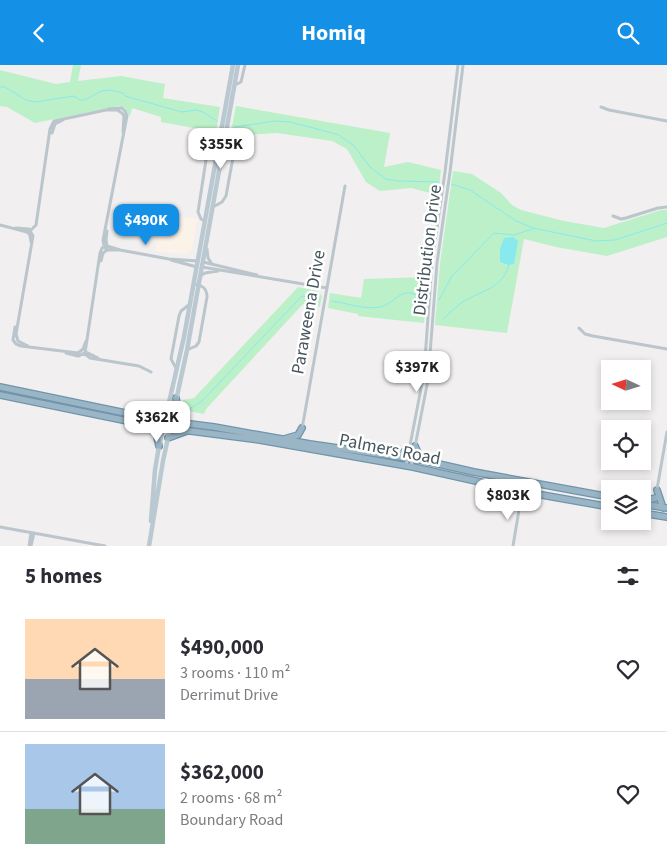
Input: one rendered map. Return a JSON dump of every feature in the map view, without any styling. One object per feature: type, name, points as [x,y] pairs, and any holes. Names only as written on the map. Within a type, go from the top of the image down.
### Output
[{"type":"highway","name":"Palmers Road","points":[[0,387],[149,418],[282,440],[298,446],[310,445],[410,458],[601,495]]},
{"type":"highway","name":"Palmers Road","points":[[0,395],[152,426],[298,446],[523,492],[601,505]]},
{"type":"highway","points":[[176,398],[182,422]]},
{"type":"highway","points":[[149,418],[168,409]]},
{"type":"highway","points":[[152,426],[156,432],[159,446]]},
{"type":"highway","points":[[282,440],[298,435],[302,428]]},
{"type":"highway","points":[[302,428],[304,438],[310,445]]},
{"type":"highway","points":[[168,438],[189,431]]},
{"type":"highway","points":[[415,446],[420,460]]},
{"type":"highway","points":[[395,456],[408,450]]},
{"type":"highway","points":[[657,490],[665,508]]},
{"type":"highway","points":[[651,500],[655,498]]},
{"type":"highway","points":[[651,505],[665,508]]},
{"type":"highway","points":[[652,514],[667,517]]},
{"type":"main road","points":[[149,546],[168,438],[168,409],[190,304],[200,276],[200,264],[206,244],[226,135],[233,65]]},
{"type":"main road","points":[[168,421],[176,398],[187,350],[205,221],[218,147],[238,65]]},
{"type":"main road","points":[[205,221],[211,216]]},
{"type":"main road","points":[[176,367],[180,366],[184,359]]},
{"type":"main road","points":[[152,529],[152,502],[159,446],[167,428]]},
{"type":"main road","points":[[152,502],[154,502],[157,496]]},
{"type":"street","points":[[232,84],[241,82],[244,65]]},
{"type":"street","name":"Distribution Drive","points":[[408,467],[415,446],[427,386],[437,244],[458,65]]},
{"type":"street","name":"Distribution Drive","points":[[410,458],[408,450],[422,385],[432,271],[452,160],[463,65]]},
{"type":"street","points":[[84,352],[66,353],[17,345],[15,339],[17,322],[31,245],[30,231],[36,219],[52,123],[56,120],[106,111],[116,107],[125,109],[127,119],[103,240],[106,248]]},
{"type":"street","points":[[601,107],[667,121]]},
{"type":"street","points":[[450,130],[455,130]]},
{"type":"street","points":[[213,207],[224,200],[234,152],[226,135]]},
{"type":"street","points":[[205,221],[201,219],[198,212],[206,160],[209,153],[218,147]]},
{"type":"street","points":[[447,159],[452,160]]},
{"type":"street","name":"Paraweena Drive","points":[[298,446],[345,185]]},
{"type":"street","points":[[613,217],[621,219],[667,207]]},
{"type":"street","points":[[0,225],[30,231]]},
{"type":"street","points":[[206,244],[208,258],[212,265]]},
{"type":"street","points":[[84,352],[100,264],[100,253],[106,248],[246,271],[262,276]]},
{"type":"street","points":[[200,264],[221,270],[326,288]]},
{"type":"street","points":[[200,276],[205,273],[221,270]]},
{"type":"street","points":[[187,350],[196,346],[198,342],[205,305],[206,292],[196,285]]},
{"type":"street","points":[[176,367],[171,359],[179,316],[181,311],[190,304]]},
{"type":"street","points":[[427,328],[432,328]]},
{"type":"street","points":[[579,329],[585,334],[593,336],[667,349]]},
{"type":"street","points":[[84,352],[90,358],[139,366],[151,373]]},
{"type":"street","points":[[422,385],[427,386]]},
{"type":"street","points":[[419,398],[425,399]]},
{"type":"street","points":[[417,408],[423,409]]},
{"type":"street","points":[[652,514],[667,432]]},
{"type":"street","points":[[513,546],[523,492]]},
{"type":"street","points":[[0,527],[105,546]]},
{"type":"street","points":[[30,546],[33,533]]},
{"type":"shaded area","points":[[162,213],[197,219],[192,250],[186,254],[155,251]]},
{"type":"green space","points":[[73,65],[81,65],[78,81],[121,76],[165,84],[163,98],[220,107],[216,132],[161,122],[161,117],[132,108],[130,116],[125,108],[119,106],[35,123],[7,107],[0,106],[0,70],[56,84],[70,82]]},
{"type":"green space","points":[[236,106],[390,133],[384,167],[408,162],[441,170],[438,195],[411,188],[380,191],[366,182],[347,149],[332,141],[277,133],[234,136],[233,140],[230,137]]},
{"type":"green space","points":[[453,171],[472,174],[501,193],[512,205],[521,210],[564,221],[604,228],[661,210],[667,210],[667,237],[607,256],[524,239],[507,333],[435,325],[440,264]]},
{"type":"green space","points":[[427,277],[424,323],[358,316],[358,314],[328,308],[330,293],[361,298],[364,279]]},
{"type":"green space","points":[[298,287],[318,291],[322,296],[320,307],[303,304],[206,409],[204,414],[188,411],[182,404],[183,400],[194,398]]},
{"type":"water","points":[[513,237],[518,241],[514,264],[509,265],[500,262],[500,249],[504,238]]},
{"type":"waterway","points":[[0,87],[5,87],[26,100],[35,102],[74,96],[80,100],[85,100],[101,91],[110,90],[182,112],[196,110],[203,112],[217,121]]},
{"type":"waterway","points":[[235,127],[275,121],[290,122],[321,130],[339,135],[354,146],[370,167],[386,179],[439,182]]},
{"type":"waterway","points":[[451,184],[470,190],[516,221],[533,228],[596,241],[615,240],[667,223]]},
{"type":"waterway","points":[[439,300],[452,276],[494,233],[515,235],[532,229]]},
{"type":"waterway","points":[[443,319],[461,303],[496,284],[502,279],[509,264]]},
{"type":"waterway","points":[[332,301],[374,308],[386,305],[404,293],[409,293],[423,299]]},
{"type":"waterway","points":[[183,413],[202,401],[302,296],[319,299]]}]
